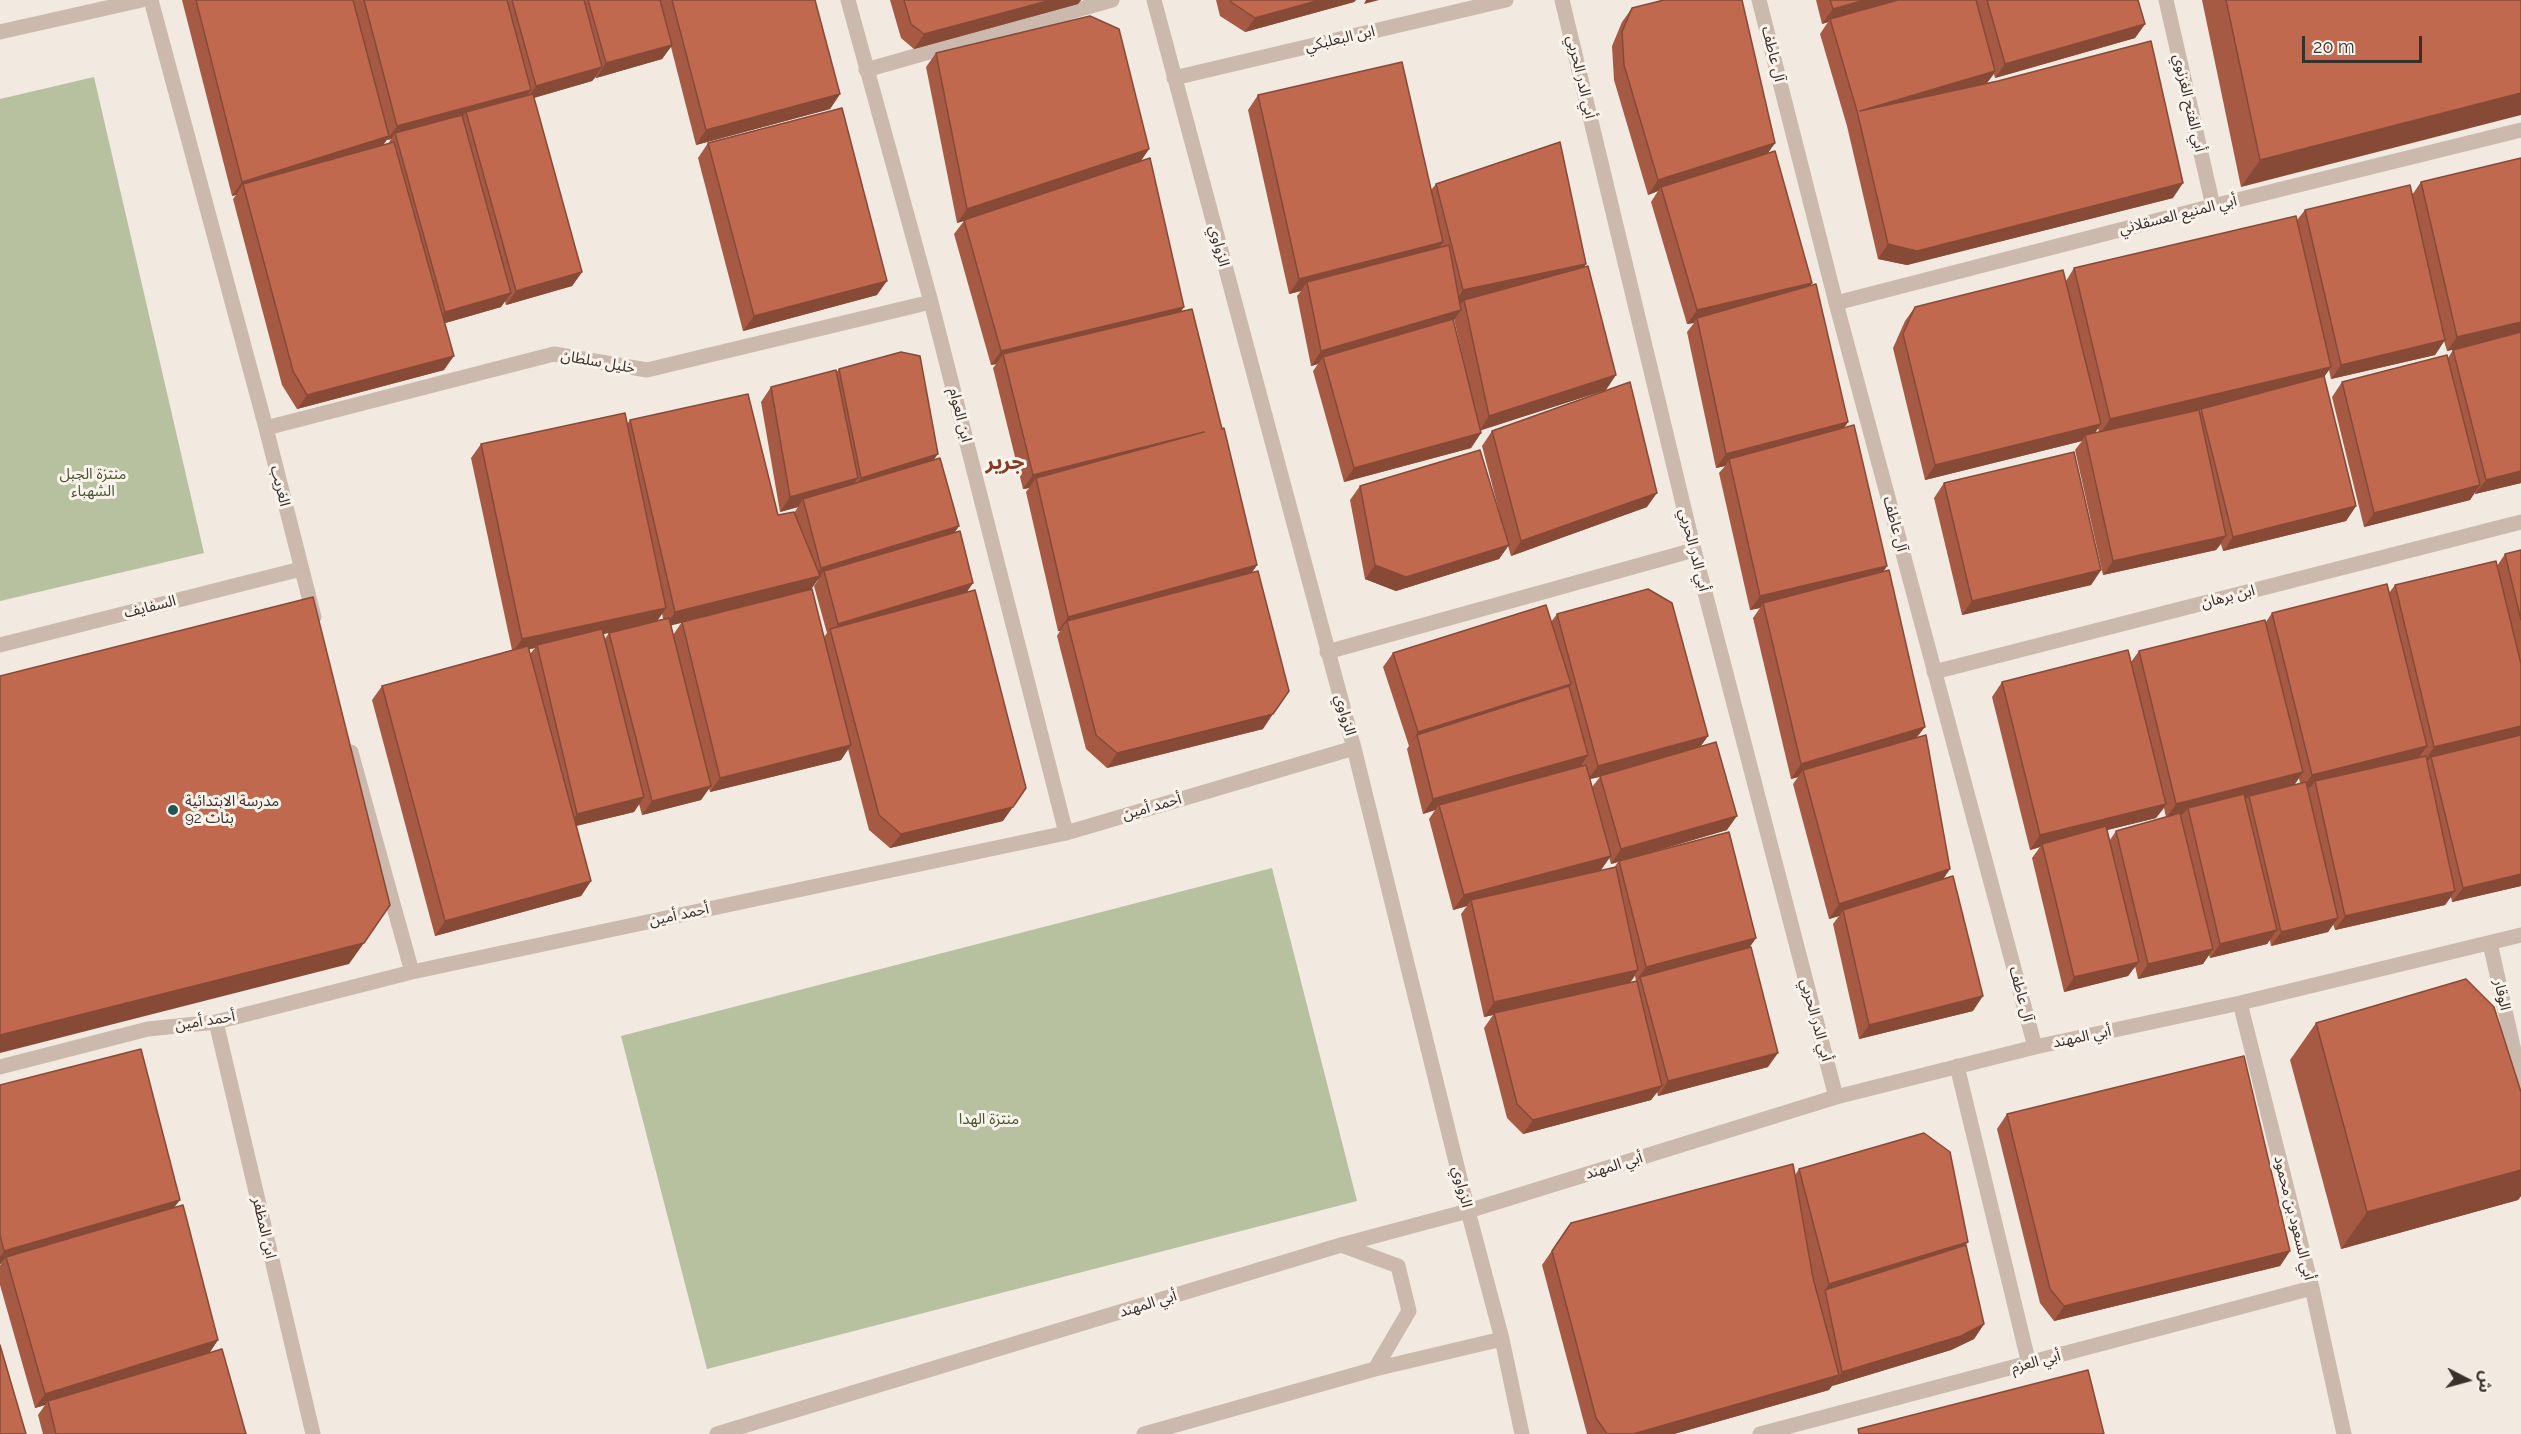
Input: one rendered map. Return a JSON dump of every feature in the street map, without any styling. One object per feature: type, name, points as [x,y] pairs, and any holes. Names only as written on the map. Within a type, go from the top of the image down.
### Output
[{"type":"street","points":[[0,32],[141,0]]},
{"type":"street","name":"الغريب","points":[[151,0],[317,627]]},
{"type":"street","name":"ابن العوام","points":[[848,0],[931,302],[1065,833]]},
{"type":"street","points":[[866,70],[1112,0]]},
{"type":"street","name":"الزواوي","points":[[1154,0],[1354,748],[1468,1211],[1502,1339],[1522,1434]]},
{"type":"street","name":"ابن البعلبكي","points":[[1174,78],[1506,0]]},
{"type":"street","name":"أبي الدر الحربي","points":[[1562,0],[1694,550],[1836,1097]]},
{"type":"street","name":"آل عاطف","points":[[1759,0],[1836,303],[2035,1047]]},
{"type":"street","name":"أبي الفتح الغزنوي","points":[[2166,0],[2213,206]]},
{"type":"street","name":"أبي المنيع العسقلاني","points":[[1836,303],[2521,130]]},
{"type":"street","name":"خليل سلطان","points":[[266,428],[554,354],[647,370],[931,302]]},
{"type":"street","name":"ابن برهان","points":[[1934,672],[2521,522]]},
{"type":"street","points":[[1327,652],[1694,550]]},
{"type":"street","name":"السفايف","points":[[0,645],[301,569]]},
{"type":"street","points":[[349,742],[412,972]]},
{"type":"street","name":"أحمد أمين","points":[[0,1067],[148,1029],[216,1022],[412,972],[1065,833],[1354,748]]},
{"type":"street","name":"أبي المهند","points":[[717,1434],[1341,1245],[1468,1211],[1836,1097],[2035,1047],[2240,1003],[2521,935]]},
{"type":"street","name":"الوقار","points":[[2490,944],[2521,1082]]},
{"type":"street","name":"أبي السعود بن محمود","points":[[2240,1003],[2312,1288],[2344,1434]]},
{"type":"street","name":"ابن المظفر","points":[[216,1022],[313,1434]]},
{"type":"street","points":[[1958,1066],[2028,1364]]},
{"type":"street","points":[[1341,1245],[1398,1266],[1409,1311],[1375,1369]]},
{"type":"street","name":"أبي العزم","points":[[1760,1434],[2312,1288]]},
{"type":"street","points":[[1144,1434],[1375,1369],[1502,1339]]},
{"type":"green space","name":"منتزة الجبل الشهباء","points":[[94,77],[204,553],[0,601],[0,99]]},
{"type":"green space","name":"منتزة الهدا","points":[[1272,868],[1357,1201],[707,1369],[621,1036]]},
{"type":"building","points":[[196,0],[353,0],[389,136],[242,182]]},
{"type":"building","points":[[364,0],[507,0],[531,90],[397,126]]},
{"type":"building","points":[[512,0],[584,0],[602,67],[536,86]]},
{"type":"building","points":[[588,0],[660,0],[672,45],[606,63]]},
{"type":"building","points":[[672,0],[815,0],[840,94],[706,130]]},
{"type":"building","points":[[904,0],[1051,0],[924,34],[911,24]]},
{"type":"building","points":[[1230,0],[1320,0],[1255,18]]},
{"type":"building","points":[[1664,0],[1742,0],[1775,143],[1658,180],[1624,65],[1622,32],[1632,8]]},
{"type":"building","points":[[1830,0],[1865,0],[1833,9]]},
{"type":"building","points":[[1898,0],[1976,0],[1995,71],[1860,111],[1998,81],[2151,41],[2183,183],[1917,251],[1888,244],[1857,111],[1830,19]]},
{"type":"building","points":[[1987,0],[2138,0],[2145,24],[2005,64]]},
{"type":"building","points":[[2226,0],[2521,0],[2521,93],[2260,160]]},
{"type":"building","points":[[1090,16],[1119,29],[1149,149],[967,209],[936,53]]},
{"type":"building","points":[[1402,62],[1443,242],[1299,279],[1258,95]]},
{"type":"building","points":[[533,94],[582,272],[516,291],[466,112]]},
{"type":"building","points":[[842,108],[887,281],[754,316],[708,143]]},
{"type":"building","points":[[462,115],[511,293],[445,312],[395,133]]},
{"type":"building","points":[[394,142],[454,356],[307,395],[293,371],[243,184]]},
{"type":"building","points":[[1560,142],[1586,264],[1463,290],[1436,184]]},
{"type":"building","points":[[1775,151],[1812,283],[1697,310],[1661,187]]},
{"type":"building","points":[[1150,158],[1184,307],[1001,351],[964,220]]},
{"type":"building","points":[[2521,158],[2521,322],[2457,337],[2421,182]]},
{"type":"building","points":[[2410,185],[2445,340],[2341,365],[2305,210]]},
{"type":"building","points":[[2296,216],[2331,367],[2110,419],[2074,268]]},
{"type":"building","points":[[1449,245],[1461,310],[1321,351],[1307,282]]},
{"type":"building","points":[[1588,266],[1616,375],[1489,416],[1464,300]]},
{"type":"building","points":[[2063,270],[2101,424],[1935,465],[1903,334],[1915,307]]},
{"type":"building","points":[[1816,284],[1848,422],[1726,454],[1697,318]]},
{"type":"building","points":[[1192,309],[1257,565],[1068,617],[1036,478],[1204,432],[1033,475],[1003,354]]},
{"type":"building","points":[[1453,319],[1481,433],[1354,468],[1323,357]]},
{"type":"building","points":[[2521,332],[2521,471],[2486,480],[2453,350]]},
{"type":"building","points":[[901,352],[920,356],[938,454],[861,478],[839,369]]},
{"type":"building","points":[[2447,355],[2480,485],[2374,513],[2342,382]]},
{"type":"building","points":[[836,370],[858,478],[790,497],[771,387]]},
{"type":"building","points":[[2324,376],[2356,506],[2233,537],[2201,409]]},
{"type":"building","points":[[1630,382],[1657,493],[1521,541],[1492,431]]},
{"type":"building","points":[[748,394],[778,515],[794,512],[820,576],[675,612],[630,420]]},
{"type":"building","points":[[2199,410],[2226,536],[2113,561],[2085,435]]},
{"type":"building","points":[[625,413],[666,608],[522,639],[481,444]]},
{"type":"building","points":[[1854,425],[1887,566],[1760,596],[1729,459]]},
{"type":"building","points":[[1480,450],[1509,545],[1406,577],[1375,565],[1360,486]]},
{"type":"building","points":[[2074,452],[2101,570],[1972,601],[1944,483]]},
{"type":"building","points":[[940,458],[959,526],[821,568],[803,499]]},
{"type":"building","points":[[960,531],[973,583],[838,624],[824,571]]},
{"type":"building","points":[[2521,550],[2521,620],[2505,554]]},
{"type":"building","points":[[2496,561],[2521,664],[2521,726],[2434,747],[2395,585]]},
{"type":"building","points":[[1889,570],[1925,727],[1801,764],[1763,603]]},
{"type":"building","points":[[1258,571],[1289,691],[1273,714],[1117,753],[1096,735],[1067,621]]},
{"type":"building","points":[[2387,584],[2427,746],[2312,775],[2272,613]]},
{"type":"building","points":[[812,589],[851,745],[720,778],[682,622]]},
{"type":"building","points":[[1648,589],[1672,603],[1708,736],[1598,766],[1557,614]]},
{"type":"building","points":[[975,590],[1026,788],[1013,807],[901,834],[879,815],[830,629]]},
{"type":"building","name":"مدرسة الابتدائية 92 بنات","points":[[313,597],[390,905],[364,943],[0,1035],[0,676]]},
{"type":"building","points":[[1546,605],[1571,684],[1418,732],[1393,653]]},
{"type":"building","points":[[669,618],[711,786],[652,801],[609,633]]},
{"type":"building","points":[[2265,620],[2303,772],[2176,804],[2139,651]]},
{"type":"building","points":[[602,629],[644,797],[577,814],[537,645]]},
{"type":"building","points":[[528,646],[591,881],[445,921],[382,686]]},
{"type":"building","points":[[2128,650],[2166,804],[2040,835],[2002,682]]},
{"type":"building","points":[[1569,686],[1588,755],[1433,799],[1417,735]]},
{"type":"building","points":[[1926,735],[1950,869],[1839,904],[1803,770]]},
{"type":"building","points":[[2521,735],[2521,874],[2463,888],[2431,757]]},
{"type":"building","points":[[1716,742],[1737,816],[1621,849],[1600,776]]},
{"type":"building","points":[[2426,756],[2455,891],[2345,916],[2315,781]]},
{"type":"building","points":[[1586,765],[1611,856],[1464,895],[1439,805]]},
{"type":"building","points":[[2306,782],[2338,918],[2281,932],[2249,796]]},
{"type":"building","points":[[2244,794],[2277,930],[2220,944],[2188,808]]},
{"type":"building","points":[[2180,813],[2213,949],[2148,964],[2116,831]]},
{"type":"building","points":[[2106,826],[2139,962],[2074,977],[2042,844]]},
{"type":"building","points":[[1729,832],[1756,938],[1646,967],[1619,861]]},
{"type":"building","points":[[1616,867],[1638,970],[1494,1002],[1471,900]]},
{"type":"building","points":[[1953,876],[1983,996],[1869,1025],[1843,910]]},
{"type":"building","points":[[1751,947],[1778,1053],[1668,1081],[1640,977]]},
{"type":"building","points":[[2466,979],[2494,1007],[2521,1092],[2521,1170],[2367,1212],[2316,1023]]},
{"type":"building","points":[[1637,981],[1662,1086],[1533,1120],[1517,1104],[1494,1013]]},
{"type":"building","points":[[141,1049],[180,1200],[4,1251],[0,1235],[0,1085]]},
{"type":"building","points":[[2244,1056],[2290,1251],[2064,1306],[2050,1289],[2007,1114]]},
{"type":"building","points":[[1924,1133],[1950,1152],[1968,1242],[1829,1284],[1799,1169]]},
{"type":"building","points":[[1793,1164],[1813,1278],[1839,1375],[1633,1434],[1607,1434],[1596,1418],[1552,1251],[1571,1223]]},
{"type":"building","points":[[183,1205],[218,1340],[45,1394],[6,1257]]},
{"type":"building","points":[[1966,1245],[1984,1324],[1961,1336],[1842,1372],[1825,1290]]},
{"type":"building","points":[[0,1345],[26,1434],[0,1434]]},
{"type":"building","points":[[222,1349],[246,1434],[56,1434],[48,1401]]},
{"type":"building","points":[[2088,1370],[2104,1434],[1859,1434],[1858,1429]]},
{"type":"place","name":"مدرسة الابتدائية 92 بنات","points":[[173,810]]},
{"type":"district","name":"جرير","points":[[1005,463]]}]
